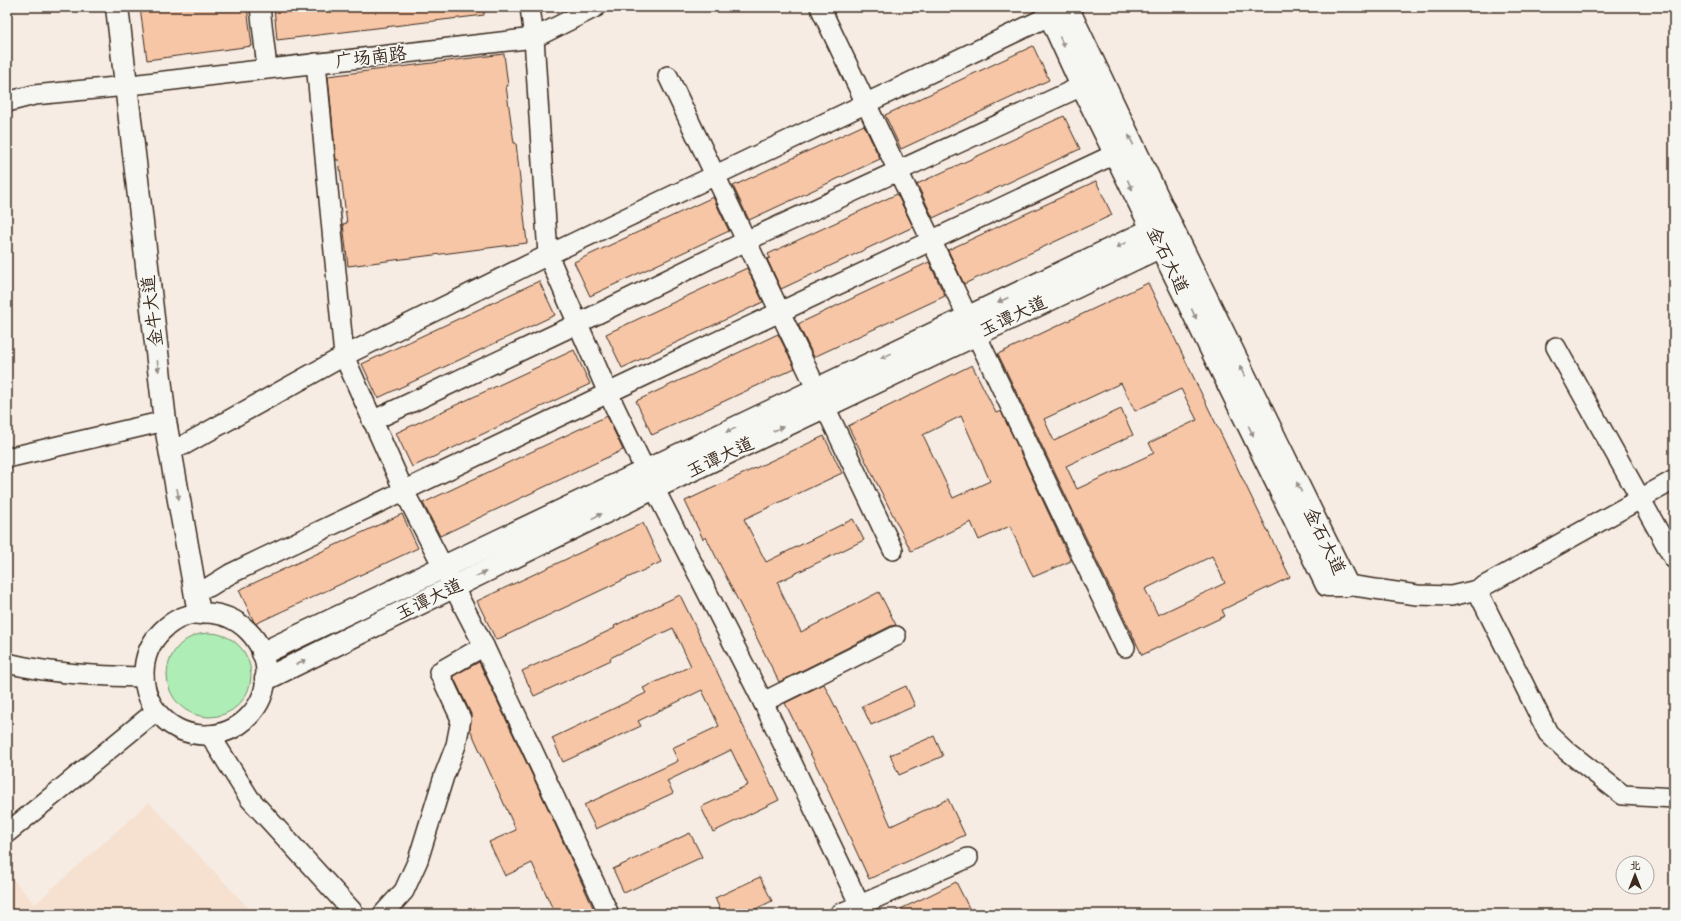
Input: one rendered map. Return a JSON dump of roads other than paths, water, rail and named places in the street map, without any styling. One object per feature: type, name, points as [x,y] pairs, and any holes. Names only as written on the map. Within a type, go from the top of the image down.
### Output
[{"type":"main road","name":"金牛大道","points":[[117,7],[133,85],[184,445],[209,587],[206,613]]},
{"type":"main road","name":"金牛大道","points":[[130,7],[133,85],[165,421],[206,613]]},
{"type":"main road","name":"金石大道","points":[[1057,9],[1082,86],[1115,154],[1165,234]]},
{"type":"main road","name":"金石大道","points":[[1057,9],[1165,234],[1327,585],[1347,585]]},
{"type":"main road","name":"玉谭大道","points":[[263,653],[443,566],[650,479],[1165,234]]},
{"type":"main road","name":"玉谭大道","points":[[266,680],[454,587],[650,479]]},
{"type":"street","points":[[260,7],[267,68]]},
{"type":"street","points":[[530,7],[534,38],[548,255],[608,393],[763,702],[862,909]]},
{"type":"street","name":"广场南路","points":[[7,102],[34,95],[133,85],[267,68],[534,38],[596,7]]},
{"type":"street","points":[[820,7],[1125,647]]},
{"type":"street","points":[[184,445],[344,356],[548,255],[1057,9]]},
{"type":"street","points":[[316,63],[344,356],[404,491],[484,646],[609,914]]},
{"type":"street","points":[[668,76],[894,550]]},
{"type":"street","points":[[372,421],[577,324],[746,241],[1082,86]]},
{"type":"street","points":[[209,587],[230,574],[608,393],[1115,154]]},
{"type":"street","points":[[1556,347],[1674,559]]},
{"type":"street","points":[[7,458],[165,421]]},
{"type":"street","points":[[1347,585],[1417,595],[1451,596],[1477,590],[1674,480]]},
{"type":"street","points":[[1477,590],[1548,733],[1567,751],[1623,795],[1674,798]]},
{"type":"street","points":[[206,613],[235,620],[256,640],[263,653],[266,666],[264,692],[253,713],[234,728],[222,733],[210,735],[186,732],[164,720],[147,695],[144,677],[146,656],[156,637],[172,622],[181,618],[206,613]]},
{"type":"street","points":[[763,702],[896,636]]},
{"type":"street","points":[[383,914],[404,891],[418,860],[444,776],[456,745],[461,719],[439,672],[484,646]]},
{"type":"street","points":[[7,663],[31,669],[65,674],[144,677]]},
{"type":"street","points":[[7,833],[156,710]]},
{"type":"street","points":[[210,735],[250,800],[355,914]]},
{"type":"street","points":[[839,914],[862,909],[968,858]]}]
